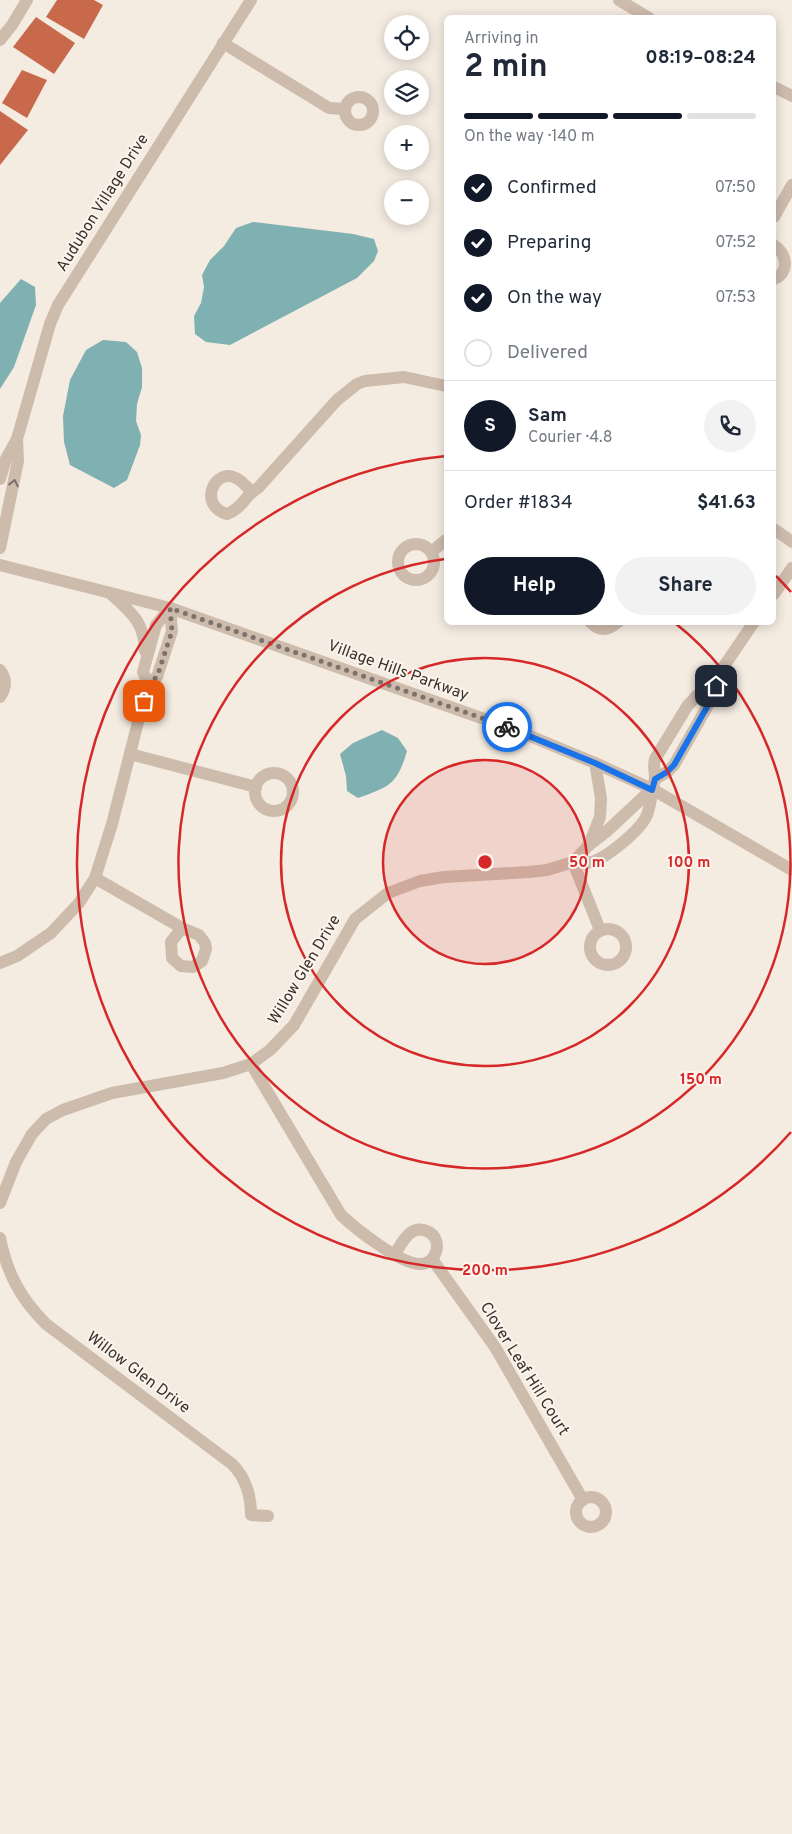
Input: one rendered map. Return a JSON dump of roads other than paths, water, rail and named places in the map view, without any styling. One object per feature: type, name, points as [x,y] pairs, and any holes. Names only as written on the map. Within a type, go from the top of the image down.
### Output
[{"type":"street","points":[[0,40],[12,25],[27,0]]},
{"type":"street","name":"Audubon Village Drive","points":[[0,479],[6,459],[17,438],[50,324],[58,305],[251,0]]},
{"type":"street","points":[[618,0],[644,15]]},
{"type":"street","points":[[223,43],[329,108],[345,109]]},
{"type":"street","points":[[776,87],[792,96]]},
{"type":"street","points":[[776,213],[792,185]]},
{"type":"street","points":[[776,246],[780,249],[785,260],[783,272],[776,278]]},
{"type":"street","points":[[251,492],[258,488],[337,400],[357,384],[365,381],[404,377],[444,386]]},
{"type":"street","name":"Audubon Village Drive","points":[[0,548],[18,461],[17,438]]},
{"type":"street","points":[[776,530],[792,542]]},
{"type":"street","points":[[431,552],[444,542]]},
{"type":"street","name":"Village Hills Parkway","points":[[0,565],[170,608],[518,731],[595,763],[653,784],[792,870]]},
{"type":"street","points":[[776,591],[792,568]]},
{"type":"street","points":[[109,592],[137,620],[145,637],[146,663]]},
{"type":"street","points":[[0,963],[17,956],[51,933],[79,903],[95,878],[112,824],[148,683],[143,672],[156,625],[170,608]]},
{"type":"street","points":[[148,683],[157,677],[172,631],[170,608]]},
{"type":"street","points":[[594,625],[600,629],[606,629],[613,625]]},
{"type":"street","points":[[653,784],[655,759],[678,720],[697,694],[720,672],[752,625]]},
{"type":"street","points":[[0,670],[5,680],[5,686],[0,697]]},
{"type":"street","points":[[653,784],[674,765],[711,700],[720,672]]},
{"type":"street","points":[[130,754],[256,787]]},
{"type":"street","points":[[589,845],[600,817],[601,798],[595,763]]},
{"type":"street","name":"Willow Glen Drive","points":[[573,862],[589,845],[606,832],[653,784]]},
{"type":"street","name":"Willow Glen Drive","points":[[0,1203],[16,1162],[32,1134],[46,1119],[63,1110],[112,1093],[223,1073],[251,1064],[270,1050],[294,1025],[355,919],[388,893],[420,881],[444,877],[547,870],[573,862],[588,864],[607,854],[636,830],[648,812],[653,784]]},
{"type":"street","points":[[573,862],[600,930]]},
{"type":"street","points":[[95,878],[188,930]]},
{"type":"street","points":[[251,1064],[338,1211],[361,1233],[396,1254],[416,1264],[428,1263],[432,1259],[436,1254],[436,1240],[432,1235],[419,1229],[408,1234],[396,1254]]},
{"type":"street","name":"Willow Glen Drive","points":[[0,1238],[10,1274],[30,1308],[46,1324],[232,1464],[243,1475],[251,1505],[251,1515],[268,1516]]},
{"type":"street","name":"Clover Leaf Hill Court","points":[[432,1259],[495,1347],[583,1500]]},
{"type":"water","points":[[253,222],[353,234],[374,239],[378,251],[374,261],[357,278],[230,345],[206,342],[195,334],[194,316],[201,303],[204,287],[202,275],[210,260],[224,246],[236,228]]},
{"type":"water","points":[[21,279],[35,287],[36,305],[14,367],[0,389],[0,303]]},
{"type":"water","points":[[103,340],[126,342],[137,352],[142,368],[142,387],[137,404],[136,421],[141,435],[140,445],[127,480],[114,488],[70,465],[64,442],[63,416],[70,380],[86,350]]},
{"type":"water","points":[[382,730],[398,738],[407,751],[399,771],[390,783],[377,791],[358,798],[347,791],[346,776],[340,754],[353,743]]}]
